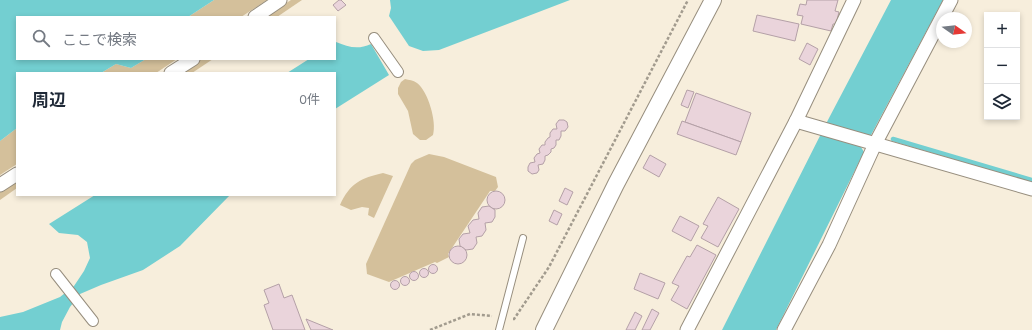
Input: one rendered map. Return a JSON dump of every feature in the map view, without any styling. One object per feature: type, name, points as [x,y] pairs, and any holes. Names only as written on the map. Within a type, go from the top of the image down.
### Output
[{"type":"street","points":[[256,16],[280,0]]},
{"type":"street","points":[[544,330],[616,184],[713,0]]},
{"type":"street","points":[[687,330],[796,121],[854,0]]},
{"type":"street","points":[[784,330],[829,245],[871,143],[951,0]]},
{"type":"street","points":[[374,38],[398,72]]},
{"type":"street","points":[[173,72],[191,60]]},
{"type":"street","points":[[796,121],[1032,189]]},
{"type":"street","points":[[0,185],[16,175]]},
{"type":"street","points":[[56,274],[93,321]]},
{"type":"lane","points":[[500,330],[522,238]]},
{"type":"path","points":[[430,330],[470,314],[514,319],[549,267],[688,0]]},
{"type":"shaded area","points":[[214,0],[267,0],[243,16],[190,16]]},
{"type":"shaded area","points":[[291,0],[302,0],[278,16],[267,16]]},
{"type":"shaded area","points":[[144,60],[176,60],[158,72],[103,72],[116,64],[131,68]]},
{"type":"shaded area","points":[[200,60],[212,60],[194,72],[182,72]]},
{"type":"shaded area","points":[[405,79],[414,81],[421,87],[431,107],[434,129],[433,135],[426,140],[420,140],[413,134],[408,111],[398,94],[398,88],[401,82]]},
{"type":"shaded area","points":[[16,129],[16,165],[0,175],[0,141]]},
{"type":"shaded area","points":[[429,154],[444,157],[496,177],[498,187],[495,191],[490,191],[448,254],[449,257],[389,282],[367,274],[366,264],[411,164],[415,160]]},
{"type":"shaded area","points":[[383,173],[393,176],[374,218],[368,215],[369,208],[362,207],[351,210],[340,205],[348,191],[357,183],[368,177]]},
{"type":"shaded area","points":[[16,181],[16,189],[0,200],[0,191]]},
{"type":"water","points":[[0,0],[214,0],[190,16],[16,16],[16,60],[144,60],[131,68],[116,64],[103,72],[16,72],[16,129],[0,141]]},
{"type":"water","points":[[390,0],[570,0],[439,50],[423,51],[409,46],[389,16],[391,8]]},
{"type":"water","points":[[891,0],[943,0],[871,135],[861,147],[864,152],[776,330],[722,330],[829,118]]},
{"type":"water","points":[[336,42],[353,47],[362,47],[371,44],[389,75],[336,108],[336,72],[289,72],[307,60],[336,60]]},
{"type":"water","points":[[93,196],[229,196],[180,246],[143,270],[80,294],[70,307],[62,322],[60,330],[0,330],[0,317],[23,312],[60,297],[74,286],[84,271],[90,258],[87,242],[78,235],[59,233],[49,224]]},
{"type":"building","points":[[339,0],[346,5],[338,11],[333,5]]},
{"type":"building","points":[[807,0],[838,0],[835,11],[839,12],[836,24],[833,24],[831,31],[801,24],[803,16],[797,15],[800,4],[806,5]]},
{"type":"building","points":[[757,15],[799,24],[795,41],[753,31]]},
{"type":"building","points":[[807,43],[818,49],[810,65],[799,59]]},
{"type":"building","points":[[687,90],[694,92],[688,108],[681,105]]},
{"type":"building","points":[[696,93],[751,113],[741,142],[685,122]]},
{"type":"building","points":[[559,120],[564,120],[567,122],[568,127],[565,131],[561,131],[559,140],[556,140],[556,145],[554,148],[551,149],[551,152],[548,155],[545,156],[543,164],[538,165],[539,170],[537,173],[532,174],[528,171],[530,163],[535,162],[534,158],[540,153],[539,149],[542,145],[545,145],[545,142],[550,137],[550,133],[553,129],[557,129],[556,124]]},
{"type":"building","points":[[682,121],[741,142],[736,155],[677,134]]},
{"type":"building","points":[[650,155],[666,164],[659,177],[643,168]]},
{"type":"building","points":[[565,188],[573,192],[567,205],[559,201]]},
{"type":"building","points":[[496,191],[502,194],[505,200],[502,206],[496,209],[490,206],[487,200],[490,194]]},
{"type":"building","points":[[718,197],[739,209],[718,247],[701,238],[708,226],[703,224]]},
{"type":"building","points":[[489,206],[495,210],[495,217],[492,222],[485,223],[486,230],[482,236],[476,237],[477,243],[473,249],[466,250],[460,246],[459,239],[463,234],[470,233],[468,226],[473,220],[479,219],[478,213],[482,207]]},
{"type":"building","points":[[554,210],[562,214],[557,225],[549,221]]},
{"type":"building","points":[[680,216],[699,226],[691,241],[672,231]]},
{"type":"building","points":[[697,245],[716,255],[687,309],[671,300],[679,286],[672,283],[687,256],[690,257]]},
{"type":"building","points":[[458,246],[464,249],[467,255],[464,261],[458,264],[452,261],[449,255],[452,249]]},
{"type":"building","points":[[433,264],[438,269],[433,274],[428,269]]},
{"type":"building","points":[[424,268],[429,273],[424,278],[419,273]]},
{"type":"building","points":[[414,271],[419,276],[414,281],[409,276]]},
{"type":"building","points":[[640,273],[665,283],[658,299],[634,289]]},
{"type":"building","points":[[405,276],[410,281],[405,286],[400,281]]},
{"type":"building","points":[[395,280],[400,285],[395,290],[390,285]]},
{"type":"building","points":[[279,284],[284,298],[292,295],[305,330],[273,330],[264,305],[269,303],[264,290]]},
{"type":"building","points":[[652,309],[659,313],[650,330],[642,330]]},
{"type":"building","points":[[635,312],[642,316],[635,330],[626,330]]},
{"type":"building","points":[[306,319],[333,330],[311,330]]},
{"type":"waterway","points":[[893,139],[1032,180]]}]
